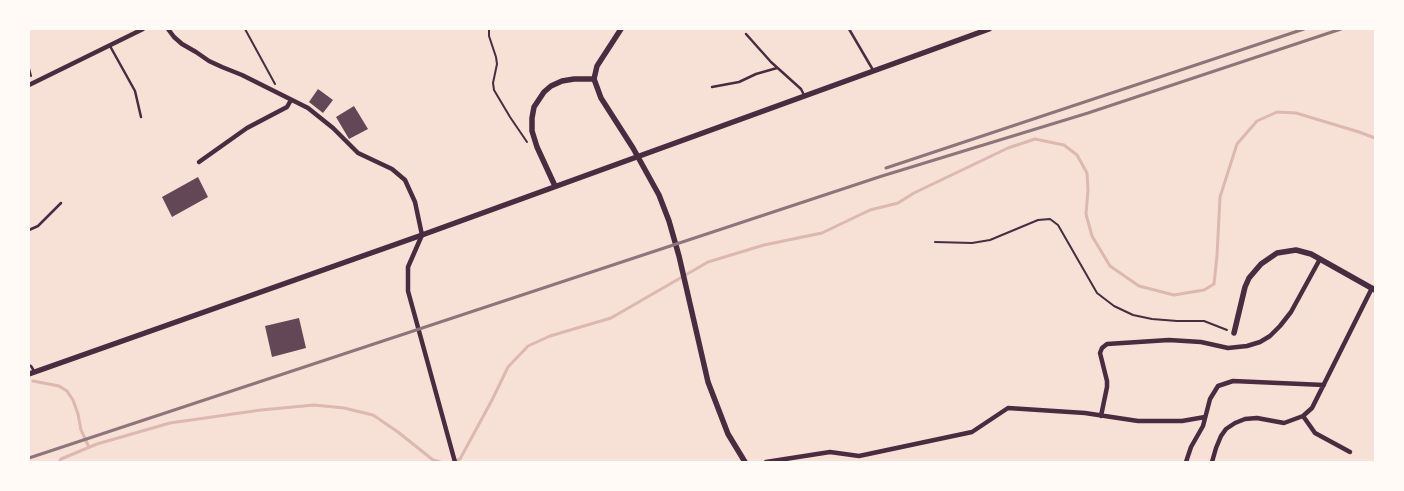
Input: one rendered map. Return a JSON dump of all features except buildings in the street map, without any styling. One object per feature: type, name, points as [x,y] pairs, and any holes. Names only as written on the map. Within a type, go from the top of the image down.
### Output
[{"type":"street","points":[[29,85],[143,29]]},
{"type":"street","points":[[168,29],[182,44],[209,61],[242,74],[308,108],[333,128],[358,153],[392,169],[405,180],[415,202],[422,235],[408,267],[408,291],[454,462]]},
{"type":"street","points":[[621,29],[597,66],[594,79],[601,98],[633,148],[659,195],[679,256],[708,382],[728,434],[745,462]]},
{"type":"street","points":[[32,373],[422,235],[989,29]]},
{"type":"street","points":[[555,186],[532,131],[534,107],[544,92],[551,86],[574,78],[594,79]]},
{"type":"street","points":[[199,162],[247,128],[287,107],[291,100]]},
{"type":"street","points":[[1212,462],[1221,436],[1235,422],[1257,418],[1284,423],[1303,416],[1312,408],[1374,289],[1311,254],[1296,250],[1277,253],[1261,264],[1249,278],[1234,333]]},
{"type":"street","points":[[1101,416],[1107,381],[1100,353],[1107,344],[1168,340],[1201,342],[1228,348],[1247,346],[1260,342],[1270,336],[1291,312],[1320,259]]},
{"type":"street","points":[[1186,462],[1191,447],[1203,426],[1204,417],[1214,391],[1218,386],[1233,381],[1324,385]]},
{"type":"street","points":[[766,462],[830,452],[859,456],[972,432],[1008,408],[1138,421],[1182,421],[1204,417]]},
{"type":"street","points":[[1303,416],[1314,433],[1350,452]]},
{"type":"lane","points":[[850,29],[873,70]]},
{"type":"lane","points":[[746,34],[777,68],[802,90],[804,95]]},
{"type":"lane","points":[[110,46],[135,91],[141,117]]},
{"type":"lane","points":[[712,87],[739,82],[756,74],[777,68]]},
{"type":"lane","points":[[29,230],[38,226],[61,203]]},
{"type":"lane","points":[[29,365],[31,366],[32,373]]},
{"type":"path","points":[[245,29],[277,88],[275,92]]},
{"type":"path","points":[[489,29],[489,36],[497,64],[493,83],[494,90],[525,140],[529,143],[536,143]]},
{"type":"path","points":[[935,242],[972,243],[990,240],[1038,220],[1050,219],[1058,225],[1097,293],[1114,306],[1132,314],[1152,319],[1204,321],[1234,333]]},
{"type":"waterway","points":[[452,462],[460,459],[508,367],[528,346],[550,336],[611,318],[708,262],[764,245],[822,233],[870,210],[898,203],[914,193],[1008,148],[1035,139],[1064,145],[1077,155],[1087,173],[1086,214],[1092,236],[1110,266],[1139,286],[1174,295],[1204,290],[1214,284],[1220,197],[1237,144],[1257,121],[1277,112],[1296,113],[1375,138]]},
{"type":"waterway","points":[[33,381],[59,386],[67,391],[73,400],[81,430],[89,447]]},
{"type":"waterway","points":[[59,462],[61,459],[97,444],[170,423],[261,410],[314,405],[344,408],[373,415],[433,460],[440,462]]},
{"type":"railway","points":[[886,168],[1304,29]]},
{"type":"railway","points":[[29,458],[882,176],[1088,113],[1341,29]]}]
